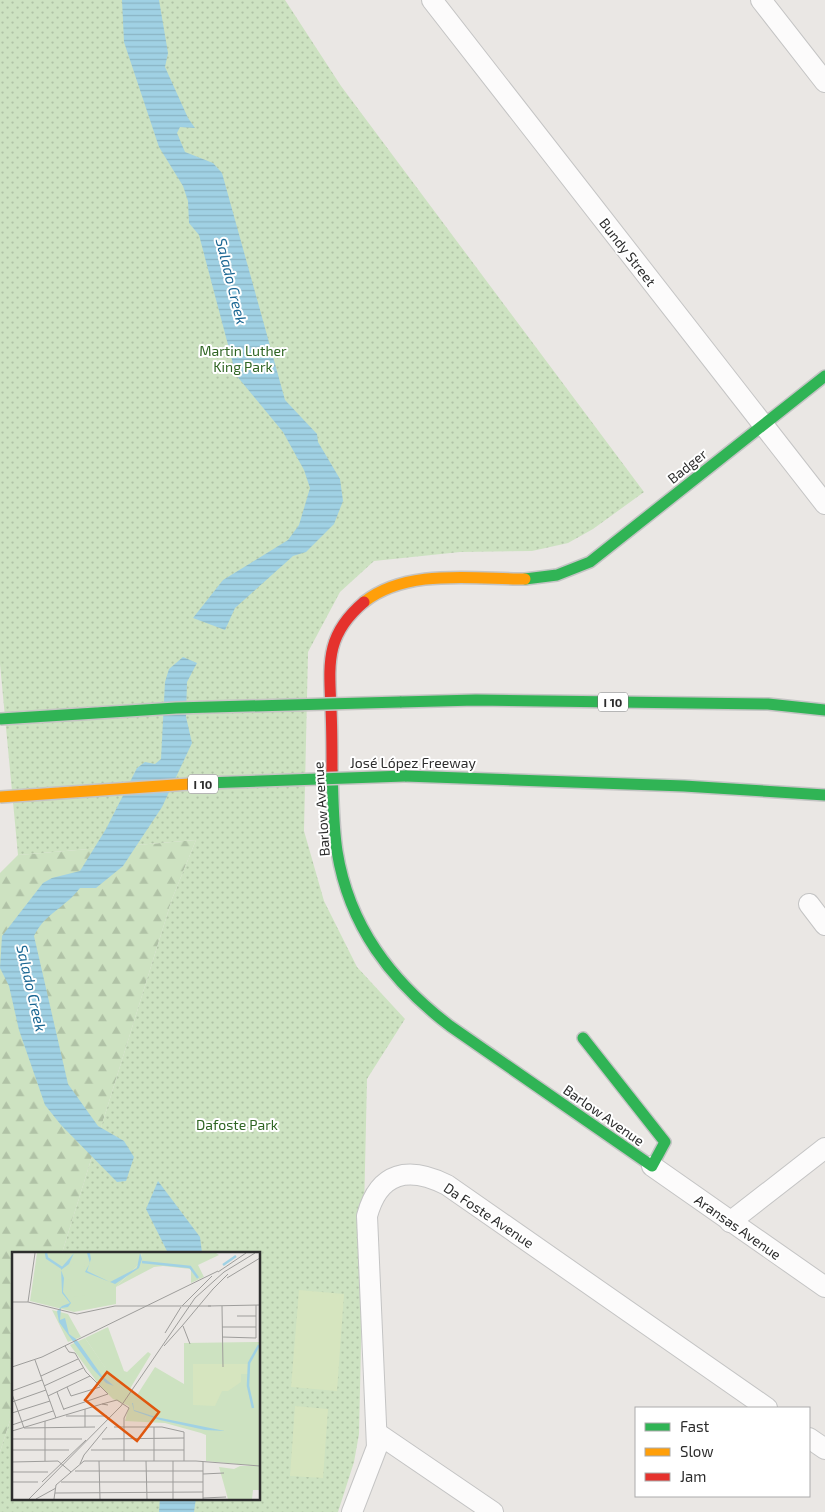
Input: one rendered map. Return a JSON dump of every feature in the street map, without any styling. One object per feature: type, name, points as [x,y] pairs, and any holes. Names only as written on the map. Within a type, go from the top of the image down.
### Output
[{"type":"main road","name":"Badger","points":[[563,573],[590,562],[608,549],[762,424],[825,376]]},
{"type":"main road","name":"Barlow Avenue","points":[[563,573],[537,579],[416,579],[400,582],[378,592],[348,614],[332,645],[330,671],[337,850],[342,875],[360,921],[381,960],[396,979],[430,1011],[450,1026],[652,1166],[665,1142],[584,1038]]},
{"type":"main road","name":"I 10","points":[[0,719],[176,708],[476,700],[768,704],[825,710]]},
{"type":"main road","name":"José López Freeway","points":[[0,797],[123,788],[332,777],[406,776],[684,786],[825,795]]},
{"type":"street","name":"Bundy Street","points":[[432,0],[825,504]]},
{"type":"street","points":[[761,0],[825,82]]},
{"type":"street","points":[[809,904],[825,925]]},
{"type":"street","points":[[730,1222],[825,1148]]},
{"type":"street","name":"Aransas Avenue","points":[[652,1166],[825,1287]]},
{"type":"street","name":"Da Foste Avenue","points":[[352,1512],[378,1447],[367,1216],[371,1202],[379,1189],[394,1177],[407,1173],[426,1176],[447,1185],[766,1407]]},
{"type":"street","points":[[377,1433],[493,1512]]},
{"type":"street","points":[[810,1439],[825,1449]]},
{"type":"green space","name":"Martin Luther King Park","points":[[0,0],[285,0],[341,86],[644,492],[593,529],[568,543],[532,551],[460,552],[374,561],[340,592],[308,652],[304,831],[324,901],[357,967],[405,1019],[367,1079],[359,1434],[354,1462],[338,1512],[0,1512],[0,1452],[12,1414],[12,1500],[260,1500],[260,1252],[62,1252],[172,899],[196,840],[18,855],[0,664]]},
{"type":"green space","points":[[196,840],[172,899],[62,1252],[12,1252],[12,1414],[0,1452],[0,873],[18,855]]},
{"type":"green space","points":[[299,1290],[344,1294],[337,1391],[291,1387]]},
{"type":"green space","points":[[295,1406],[328,1409],[323,1478],[290,1476]]},
{"type":"water","name":"Salado Creek","points":[[122,0],[159,0],[168,53],[165,67],[188,118],[195,128],[180,127],[177,133],[185,152],[213,163],[222,173],[285,400],[317,434],[318,442],[340,479],[343,501],[334,524],[306,552],[293,556],[235,608],[225,630],[193,618],[223,580],[288,540],[299,525],[310,488],[304,470],[283,432],[236,375],[199,235],[189,223],[188,201],[183,186],[159,147],[124,42]]},
{"type":"water","name":"Salado Creek","points":[[183,657],[197,663],[187,682],[186,717],[192,743],[162,807],[123,866],[96,888],[80,888],[68,901],[49,916],[34,936],[68,1084],[98,1126],[124,1141],[134,1157],[126,1181],[117,1182],[61,1125],[45,1105],[19,1030],[9,986],[0,968],[2,936],[43,883],[52,878],[80,871],[106,829],[137,768],[145,762],[155,764],[161,759],[165,682],[169,669]]},
{"type":"water","points":[[158,1181],[200,1237],[202,1252],[168,1252],[146,1209]]},
{"type":"water","points":[[160,1500],[196,1500],[194,1512],[159,1512]]},
{"type":"traffic: fast","points":[[525,579],[557,575],[590,562],[825,376]]},
{"type":"traffic: fast","points":[[400,702],[476,700],[768,704],[825,710]]},
{"type":"traffic: fast","points":[[0,719],[176,708],[400,702]]},
{"type":"traffic: fast","points":[[332,771],[337,851],[343,878],[351,904],[362,927],[391,971],[429,1009],[450,1026],[652,1166],[665,1142],[583,1038]]},
{"type":"traffic: fast","points":[[405,776],[684,786],[825,795]]},
{"type":"traffic: fast","points":[[204,783],[405,776]]},
{"type":"traffic: slow","points":[[364,602],[381,591],[400,584],[420,580],[463,577],[525,579]]},
{"type":"traffic: slow","points":[[0,797],[204,783]]},
{"type":"traffic: jam","points":[[332,771],[330,678],[332,651],[342,626],[364,602]]},
{"type":"park label","name":"Dafoste Park","points":[[237,1124]]}]
